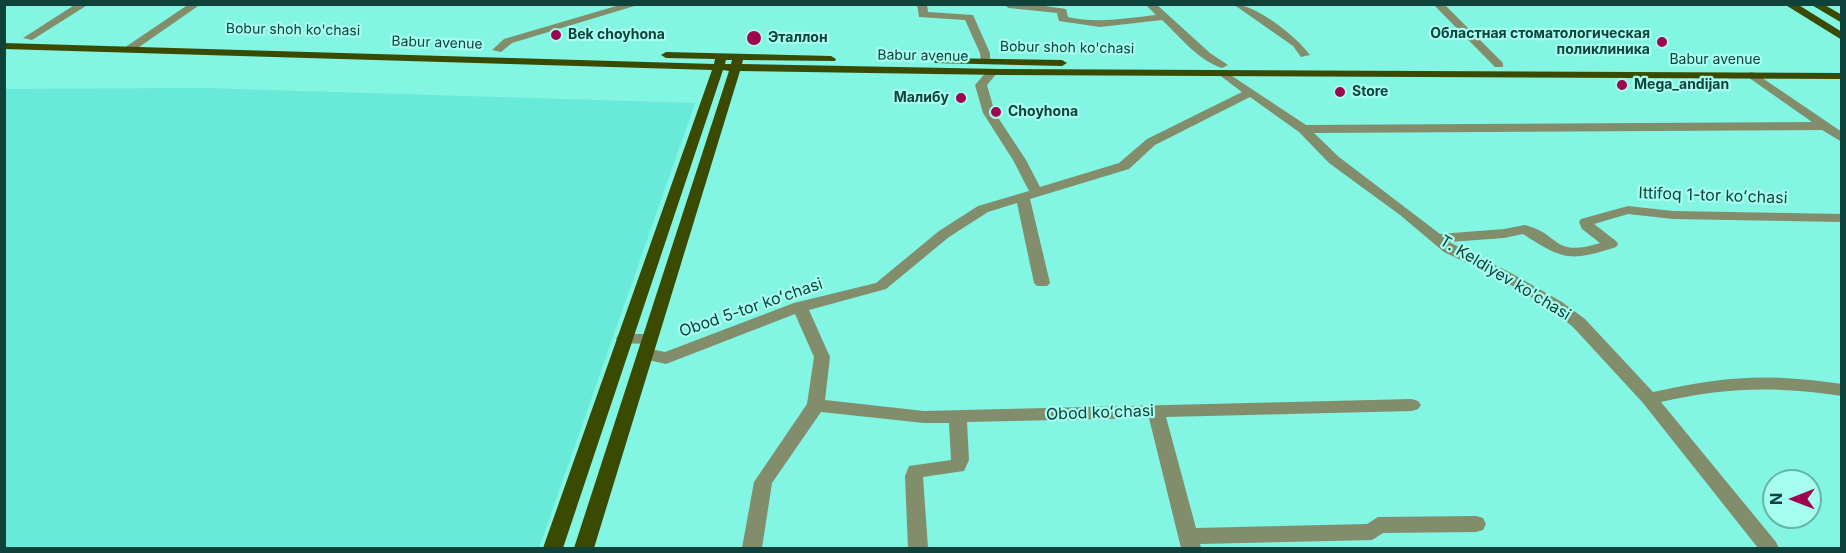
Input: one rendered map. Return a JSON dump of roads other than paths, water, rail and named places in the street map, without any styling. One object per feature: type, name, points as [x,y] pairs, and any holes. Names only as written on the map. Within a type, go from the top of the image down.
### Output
[{"type":"main road","points":[[1789,4],[1842,37]]},
{"type":"main road","points":[[1815,4],[1842,20]]},
{"type":"main road","name":"Bobur shoh ko'chasi","points":[[4,37],[497,50],[720,62]]},
{"type":"main road","name":"Babur avenue","points":[[4,46],[989,67],[1842,75]]},
{"type":"main road","points":[[553,549],[720,62]]},
{"type":"main road","points":[[584,549],[737,62]]},
{"type":"main road","points":[[1224,70],[1499,65],[1842,66]]},
{"type":"street","points":[[28,38],[84,4]]},
{"type":"street","points":[[128,50],[196,4]]},
{"type":"street","points":[[497,50],[508,41],[636,4]]},
{"type":"street","points":[[922,4],[923,15],[969,17],[985,53],[989,67],[981,85],[982,98],[988,114],[1018,157],[1030,195],[1042,283]]},
{"type":"street","name":"T. Keldiyev ko'chasi","points":[[1150,4],[1249,93],[1304,129],[1334,160],[1405,212],[1449,249],[1506,276],[1557,306],[1579,323],[1649,399],[1769,549]]},
{"type":"street","points":[[1238,4],[1297,44],[1305,55]]},
{"type":"street","points":[[1438,4],[1499,65]]},
{"type":"street","points":[[1009,5],[1062,11],[1063,19],[1073,21],[1120,21],[1162,17]]},
{"type":"street","points":[[1751,75],[1842,138]]},
{"type":"street","name":"Obod 5-tor koʻchasi","points":[[624,339],[647,346],[666,358],[800,307],[881,286],[944,234],[983,209],[1124,166],[1151,142],[1249,93]]},
{"type":"street","points":[[1304,129],[1824,126]]},
{"type":"street","name":"Ittifoq 1-tor koʻchasi","points":[[1438,239],[1474,234],[1510,234],[1525,229],[1563,253],[1572,255],[1611,244],[1587,226],[1586,222],[1628,210],[1673,215],[1842,218]]},
{"type":"street","points":[[752,549],[763,482],[816,405],[822,357],[800,307]]},
{"type":"street","points":[[1649,399],[1729,383],[1756,381],[1789,381],[1842,390]]},
{"type":"street","name":"Obod koʻchasi","points":[[816,405],[924,417],[1412,405]]},
{"type":"street","points":[[1156,411],[1190,542],[1372,532],[1378,525],[1476,525]]},
{"type":"street","points":[[918,549],[914,476],[916,471],[922,469],[957,466],[960,460],[958,417]]},
{"type":"place","name":"Bek choyhona","points":[[556,35]]},
{"type":"place","name":"Эталлон","points":[[754,38]]},
{"type":"place","name":"Областная стоматологическая поликлиника","points":[[1662,42]]},
{"type":"place","name":"Mega_andijan","points":[[1622,85]]},
{"type":"place","name":"Store","points":[[1340,92]]},
{"type":"place","name":"Малибу","points":[[961,98]]},
{"type":"place","name":"Choyhona","points":[[996,112]]}]
